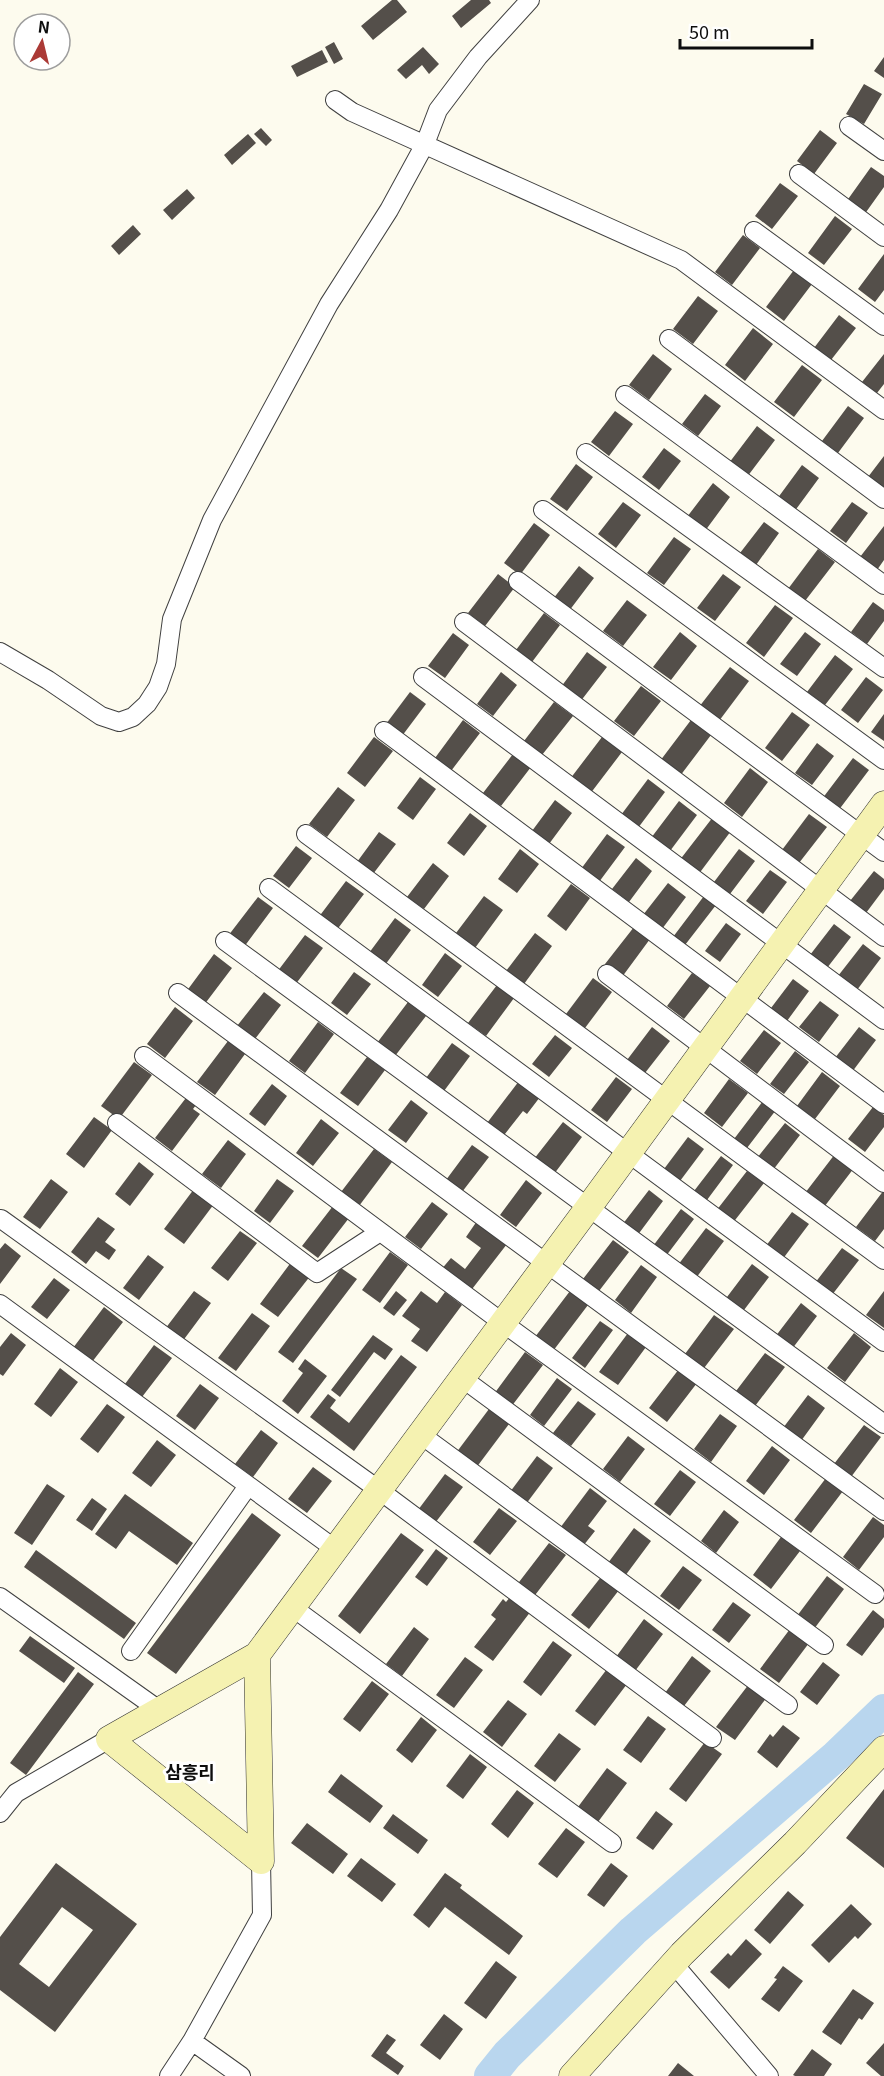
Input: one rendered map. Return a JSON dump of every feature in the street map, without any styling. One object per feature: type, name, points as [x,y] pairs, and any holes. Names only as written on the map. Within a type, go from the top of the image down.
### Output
[{"type":"street","points":[[0,652],[48,680],[101,716],[119,722],[133,717],[147,704],[158,687],[166,664],[172,619],[212,520],[329,304],[389,210],[425,144],[438,110],[478,57],[530,0]]},
{"type":"street","points":[[335,100],[352,112],[681,260],[884,410]]},
{"type":"street","points":[[849,126],[884,152]]},
{"type":"street","points":[[799,174],[884,237]]},
{"type":"street","points":[[754,231],[884,326]]},
{"type":"street","points":[[669,339],[884,499]]},
{"type":"street","points":[[625,395],[884,585]]},
{"type":"street","points":[[586,453],[884,668]]},
{"type":"street","points":[[543,510],[884,760]]},
{"type":"street","points":[[518,581],[884,852]]},
{"type":"street","points":[[464,622],[884,937]]},
{"type":"street","points":[[423,677],[884,1020]]},
{"type":"street","points":[[384,731],[884,1104]]},
{"type":"street","points":[[0,1813],[16,1793],[257,1654],[884,804]]},
{"type":"street","points":[[306,834],[884,1260]]},
{"type":"street","points":[[269,888],[884,1342]]},
{"type":"street","points":[[225,941],[884,1424]]},
{"type":"street","points":[[607,974],[884,1182]]},
{"type":"street","points":[[178,993],[884,1511]]},
{"type":"street","points":[[144,1056],[502,1323],[875,1593]]},
{"type":"street","points":[[117,1123],[317,1273],[381,1232]]},
{"type":"street","points":[[1,1219],[379,1490],[711,1738]]},
{"type":"street","points":[[0,1304],[335,1549]]},
{"type":"street","points":[[462,1378],[824,1645]]},
{"type":"street","points":[[420,1434],[788,1705]]},
{"type":"street","points":[[131,1651],[248,1486]]},
{"type":"street","points":[[0,1597],[159,1710]]},
{"type":"street","points":[[292,1607],[612,1843]]},
{"type":"street","points":[[169,2076],[192,2041],[262,1915],[257,1654]]},
{"type":"street","points":[[109,1739],[261,1861]]},
{"type":"street","points":[[572,2076],[673,1964],[795,1843],[884,1749]]},
{"type":"street","points":[[673,1964],[769,2076]]},
{"type":"street","points":[[192,2041],[241,2076]]},
{"type":"building","points":[[392,0],[397,0],[407,12],[373,40],[361,26]]},
{"type":"building","points":[[471,0],[489,0],[491,3],[461,28],[452,16]]},
{"type":"building","points":[[334,42],[343,59],[334,64],[325,47]]},
{"type":"building","points":[[423,47],[439,64],[429,74],[422,65],[406,79],[397,70]]},
{"type":"building","points":[[322,50],[328,62],[297,77],[291,66]]},
{"type":"building","points":[[884,57],[884,78],[874,71]]},
{"type":"building","points":[[864,84],[882,94],[864,124],[846,114]]},
{"type":"building","points":[[261,128],[272,140],[266,146],[254,134]]},
{"type":"building","points":[[820,130],[837,143],[814,174],[797,161]]},
{"type":"building","points":[[248,134],[256,143],[232,165],[224,155]]},
{"type":"building","points":[[871,167],[884,176],[884,187],[864,215],[846,202]]},
{"type":"building","points":[[780,183],[798,196],[772,229],[755,216]]},
{"type":"building","points":[[187,189],[195,198],[172,220],[163,210]]},
{"type":"building","points":[[835,216],[852,229],[824,265],[808,253]]},
{"type":"building","points":[[133,225],[141,234],[119,255],[111,246]]},
{"type":"building","points":[[743,235],[760,248],[732,285],[715,272]]},
{"type":"building","points":[[884,254],[884,290],[875,302],[858,289]]},
{"type":"building","points":[[794,270],[812,284],[784,321],[766,307]]},
{"type":"building","points":[[698,296],[718,311],[693,344],[673,329]]},
{"type":"building","points":[[839,315],[856,328],[831,360],[814,348]]},
{"type":"building","points":[[753,328],[773,344],[745,381],[725,365]]},
{"type":"building","points":[[653,354],[672,369],[649,400],[629,385]]},
{"type":"building","points":[[884,354],[884,384],[877,393],[862,382]]},
{"type":"building","points":[[802,365],[822,380],[794,417],[774,402]]},
{"type":"building","points":[[705,394],[721,406],[698,436],[682,424]]},
{"type":"building","points":[[848,406],[864,418],[838,453],[822,441]]},
{"type":"building","points":[[615,411],[633,424],[609,456],[591,442]]},
{"type":"building","points":[[757,426],[775,440],[747,477],[729,463]]},
{"type":"building","points":[[664,448],[681,461],[659,490],[642,477]]},
{"type":"building","points":[[884,456],[884,490],[868,477]]},
{"type":"building","points":[[576,464],[593,477],[567,511],[550,499]]},
{"type":"building","points":[[802,465],[819,478],[794,512],[777,499]]},
{"type":"building","points":[[713,483],[730,497],[705,531],[687,517]]},
{"type":"building","points":[[623,502],[641,515],[616,548],[598,534]]},
{"type":"building","points":[[852,502],[868,513],[846,543],[830,531]]},
{"type":"building","points":[[764,522],[779,533],[756,565],[740,553]]},
{"type":"building","points":[[534,523],[550,535],[520,575],[504,563]]},
{"type":"building","points":[[884,526],[884,560],[877,570],[860,557]]},
{"type":"building","points":[[674,537],[691,549],[664,585],[647,573]]},
{"type":"building","points":[[818,549],[835,562],[805,601],[788,589]]},
{"type":"building","points":[[579,566],[594,578],[569,611],[553,599]]},
{"type":"building","points":[[498,574],[515,587],[485,626],[468,613]]},
{"type":"building","points":[[723,574],[741,587],[715,621],[697,608]]},
{"type":"building","points":[[627,600],[647,615],[623,646],[603,631]]},
{"type":"building","points":[[873,602],[884,610],[884,621],[867,644],[851,632]]},
{"type":"building","points":[[775,605],[793,618],[764,657],[746,643]]},
{"type":"building","points":[[544,613],[560,625],[532,662],[516,650]]},
{"type":"building","points":[[680,632],[697,646],[671,680],[653,667]]},
{"type":"building","points":[[805,632],[821,644],[797,676],[780,664]]},
{"type":"building","points":[[453,633],[469,645],[445,678],[428,666]]},
{"type":"building","points":[[587,652],[607,667],[580,702],[561,687]]},
{"type":"building","points":[[835,655],[853,669],[825,705],[807,692]]},
{"type":"building","points":[[730,667],[749,681],[719,721],[699,707]]},
{"type":"building","points":[[501,672],[517,685],[493,716],[477,704]]},
{"type":"building","points":[[866,677],[883,690],[858,723],[841,710]]},
{"type":"building","points":[[641,686],[661,701],[634,736],[614,721]]},
{"type":"building","points":[[410,692],[426,704],[399,740],[383,728]]},
{"type":"building","points":[[554,702],[573,716],[542,755],[524,741]]},
{"type":"building","points":[[792,712],[810,725],[782,761],[765,748]]},
{"type":"building","points":[[884,714],[884,741],[871,732]]},
{"type":"building","points":[[463,720],[480,733],[451,771],[435,758]]},
{"type":"building","points":[[691,720],[711,735],[680,776],[660,761]]},
{"type":"building","points":[[374,737],[393,751],[365,787],[347,773]]},
{"type":"building","points":[[602,737],[622,752],[590,794],[570,779]]},
{"type":"building","points":[[817,743],[834,756],[812,785],[795,773]]},
{"type":"building","points":[[513,754],[531,767],[501,806],[483,793]]},
{"type":"building","points":[[853,758],[869,770],[838,811],[822,799]]},
{"type":"building","points":[[750,768],[768,782],[742,817],[724,803]]},
{"type":"building","points":[[420,777],[436,789],[413,820],[397,808]]},
{"type":"building","points":[[648,779],[665,792],[638,828],[621,815]]},
{"type":"building","points":[[338,787],[355,800],[327,837],[309,824]]},
{"type":"building","points":[[555,800],[572,813],[549,844],[532,831]]},
{"type":"building","points":[[679,801],[697,815],[667,855],[648,842]]},
{"type":"building","points":[[470,813],[487,826],[464,856],[447,843]]},
{"type":"building","points":[[809,814],[827,827],[799,863],[782,850]]},
{"type":"building","points":[[713,817],[731,831],[698,875],[679,861]]},
{"type":"building","points":[[379,832],[396,844],[373,874],[357,862]]},
{"type":"building","points":[[607,834],[625,847],[599,882],[581,869]]},
{"type":"building","points":[[296,846],[312,858],[289,888],[273,876]]},
{"type":"building","points":[[520,849],[539,864],[517,893],[498,879]]},
{"type":"building","points":[[739,849],[755,861],[730,894],[714,882]]},
{"type":"building","points":[[636,858],[652,871],[629,902],[612,889]]},
{"type":"building","points":[[433,863],[449,876],[424,909],[407,897]]},
{"type":"building","points":[[770,870],[787,882],[763,914],[746,901]]},
{"type":"building","points":[[874,871],[884,879],[884,889],[866,913],[850,901]]},
{"type":"building","points":[[346,881],[364,894],[336,931],[318,918]]},
{"type":"building","points":[[668,883],[686,897],[662,929],[643,915]]},
{"type":"building","points":[[571,884],[590,898],[566,931],[547,916]]},
{"type":"building","points":[[484,896],[503,910],[475,948],[456,933]]},
{"type":"building","points":[[704,896],[716,905],[685,945],[673,937]]},
{"type":"building","points":[[258,897],[273,908],[244,947],[228,936]]},
{"type":"building","points":[[395,918],[411,930],[385,965],[369,953]]},
{"type":"building","points":[[726,923],[741,934],[720,962],[705,951]]},
{"type":"building","points":[[834,924],[851,937],[827,968],[810,955]]},
{"type":"building","points":[[634,927],[650,939],[622,977],[605,964]]},
{"type":"building","points":[[535,933],[552,946],[524,984],[506,971]]},
{"type":"building","points":[[305,935],[323,948],[295,985],[277,972]]},
{"type":"building","points":[[863,944],[881,958],[857,990],[838,976]]},
{"type":"building","points":[[445,953],[462,966],[438,997],[422,985]]},
{"type":"building","points":[[214,954],[232,968],[204,1005],[186,992]]},
{"type":"building","points":[[354,972],[371,984],[347,1015],[331,1003]]},
{"type":"building","points":[[692,973],[710,986],[684,1019],[667,1006]]},
{"type":"building","points":[[593,978],[612,992],[582,1032],[563,1018]]},
{"type":"building","points":[[793,979],[809,991],[787,1021],[771,1008]]},
{"type":"building","points":[[497,985],[514,998],[486,1036],[468,1023]]},
{"type":"building","points":[[264,992],[281,1005],[255,1039],[237,1026]]},
{"type":"building","points":[[820,1001],[839,1015],[819,1042],[799,1027]]},
{"type":"building","points":[[408,1002],[426,1016],[395,1056],[377,1043]]},
{"type":"building","points":[[175,1007],[193,1021],[165,1058],[147,1044]]},
{"type":"building","points":[[318,1022],[334,1034],[305,1073],[289,1061]]},
{"type":"building","points":[[652,1027],[670,1041],[645,1073],[627,1060]]},
{"type":"building","points":[[859,1027],[876,1040],[852,1072],[835,1058]]},
{"type":"building","points":[[764,1030],[781,1043],[757,1074],[740,1061]]},
{"type":"building","points":[[555,1035],[572,1048],[549,1077],[532,1064]]},
{"type":"building","points":[[228,1041],[245,1054],[215,1095],[197,1082]]},
{"type":"building","points":[[452,1043],[470,1056],[444,1091],[426,1078]]},
{"type":"building","points":[[795,1051],[809,1062],[784,1094],[770,1084]]},
{"type":"building","points":[[367,1057],[385,1070],[358,1106],[340,1093]]},
{"type":"building","points":[[134,1062],[152,1075],[119,1119],[101,1106]]},
{"type":"building","points":[[822,1072],[840,1086],[815,1119],[797,1106]]},
{"type":"building","points":[[616,1077],[632,1089],[607,1122],[591,1110]]},
{"type":"building","points":[[729,1079],[748,1093],[722,1127],[704,1113]]},
{"type":"building","points":[[519,1081],[540,1097],[527,1114],[523,1111],[501,1139],[484,1127]]},
{"type":"building","points":[[272,1084],[287,1096],[265,1126],[249,1114]]},
{"type":"building","points":[[189,1094],[199,1101],[193,1109],[200,1114],[172,1151],[155,1138]]},
{"type":"building","points":[[411,1100],[428,1113],[406,1143],[388,1130]]},
{"type":"building","points":[[763,1101],[776,1110],[747,1148],[734,1139]]},
{"type":"building","points":[[873,1107],[884,1115],[884,1127],[865,1152],[848,1139]]},
{"type":"building","points":[[94,1117],[112,1130],[84,1168],[66,1154]]},
{"type":"building","points":[[321,1119],[339,1133],[313,1166],[296,1153]]},
{"type":"building","points":[[563,1122],[582,1137],[554,1174],[534,1159]]},
{"type":"building","points":[[785,1123],[800,1135],[773,1170],[757,1158]]},
{"type":"building","points":[[688,1137],[704,1149],[680,1181],[664,1169]]},
{"type":"building","points":[[228,1140],[246,1154],[221,1188],[202,1174]]},
{"type":"building","points":[[472,1145],[489,1157],[462,1192],[446,1180]]},
{"type":"building","points":[[374,1149],[392,1162],[359,1206],[341,1192]]},
{"type":"building","points":[[835,1154],[854,1168],[821,1211],[802,1197]]},
{"type":"building","points":[[721,1156],[733,1165],[707,1200],[694,1191]]},
{"type":"building","points":[[139,1162],[154,1174],[130,1206],[115,1194]]},
{"type":"building","points":[[747,1171],[764,1183],[732,1224],[716,1211]]},
{"type":"building","points":[[51,1179],[68,1192],[40,1229],[23,1217]]},
{"type":"building","points":[[277,1179],[294,1191],[270,1223],[254,1211]]},
{"type":"building","points":[[526,1180],[542,1193],[516,1227],[500,1215]]},
{"type":"building","points":[[194,1189],[214,1204],[184,1244],[164,1229]]},
{"type":"building","points":[[649,1190],[663,1201],[637,1236],[622,1225]]},
{"type":"building","points":[[884,1190],[884,1229],[875,1241],[856,1227]]},
{"type":"building","points":[[432,1202],[448,1214],[421,1249],[405,1237]]},
{"type":"building","points":[[333,1206],[349,1218],[318,1258],[302,1246]]},
{"type":"building","points":[[681,1209],[694,1219],[666,1256],[653,1246]]},
{"type":"building","points":[[792,1212],[809,1224],[779,1264],[762,1251]]},
{"type":"building","points":[[98,1217],[115,1229],[105,1242],[116,1250],[109,1260],[96,1251],[86,1264],[71,1252]]},
{"type":"building","points":[[477,1221],[507,1244],[469,1293],[440,1271],[451,1258],[465,1269],[481,1248],[466,1237]]},
{"type":"building","points":[[706,1228],[724,1241],[696,1278],[678,1265]]},
{"type":"building","points":[[240,1231],[257,1243],[228,1281],[211,1268]]},
{"type":"building","points":[[613,1240],[629,1252],[599,1291],[583,1279]]},
{"type":"building","points":[[5,1243],[21,1256],[0,1284],[0,1249]]},
{"type":"building","points":[[842,1248],[859,1260],[832,1295],[815,1283]]},
{"type":"building","points":[[390,1252],[408,1265],[380,1303],[362,1290]]},
{"type":"building","points":[[148,1255],[164,1267],[139,1300],[123,1288]]},
{"type":"building","points":[[292,1261],[311,1275],[278,1317],[260,1304]]},
{"type":"building","points":[[752,1264],[769,1277],[741,1314],[724,1301]]},
{"type":"building","points":[[641,1265],[657,1277],[631,1313],[615,1300]]},
{"type":"building","points":[[341,1268],[357,1279],[293,1363],[278,1352]]},
{"type":"building","points":[[54,1278],[70,1290],[47,1319],[31,1307]]},
{"type":"building","points":[[194,1291],[211,1303],[182,1342],[165,1329]]},
{"type":"building","points":[[396,1291],[407,1300],[394,1316],[383,1308]]},
{"type":"building","points":[[421,1291],[437,1303],[445,1292],[462,1305],[427,1352],[411,1341],[420,1329],[402,1316]]},
{"type":"building","points":[[570,1291],[588,1305],[553,1351],[535,1337]]},
{"type":"building","points":[[884,1291],[884,1328],[866,1315]]},
{"type":"building","points":[[801,1303],[817,1316],[792,1349],[775,1337]]},
{"type":"building","points":[[104,1307],[123,1322],[92,1362],[73,1348]]},
{"type":"building","points":[[252,1313],[270,1326],[236,1371],[218,1358]]},
{"type":"building","points":[[714,1315],[734,1329],[701,1372],[682,1358]]},
{"type":"building","points":[[600,1321],[613,1330],[585,1368],[572,1358]]},
{"type":"building","points":[[11,1333],[26,1345],[3,1376],[0,1374],[0,1347]]},
{"type":"building","points":[[628,1333],[646,1347],[618,1385],[599,1372]]},
{"type":"building","points":[[854,1333],[871,1347],[845,1382],[827,1368]]},
{"type":"building","points":[[373,1335],[393,1349],[385,1360],[374,1352],[340,1397],[331,1390]]},
{"type":"building","points":[[154,1345],[172,1358],[142,1397],[125,1384]]},
{"type":"building","points":[[525,1352],[543,1365],[511,1407],[494,1394]]},
{"type":"building","points":[[765,1353],[785,1367],[752,1410],[733,1395]]},
{"type":"building","points":[[401,1355],[417,1367],[354,1451],[310,1417],[328,1394],[336,1400],[330,1408],[349,1423]]},
{"type":"building","points":[[305,1359],[327,1376],[298,1414],[282,1401],[303,1373],[298,1369]]},
{"type":"building","points":[[60,1368],[78,1382],[51,1417],[34,1404]]},
{"type":"building","points":[[679,1369],[697,1383],[667,1422],[649,1408]]},
{"type":"building","points":[[557,1378],[572,1389],[544,1426],[530,1415]]},
{"type":"building","points":[[200,1384],[219,1398],[195,1430],[176,1416]]},
{"type":"building","points":[[808,1395],[825,1408],[801,1441],[783,1428]]},
{"type":"building","points":[[578,1401],[596,1414],[571,1446],[553,1433]]},
{"type":"building","points":[[107,1404],[125,1417],[98,1453],[80,1439]]},
{"type":"building","points":[[489,1409],[509,1424],[476,1468],[456,1453]]},
{"type":"building","points":[[720,1414],[737,1426],[711,1462],[694,1449]]},
{"type":"building","points":[[864,1425],[881,1437],[851,1477],[834,1464]]},
{"type":"building","points":[[261,1430],[278,1443],[253,1477],[235,1464]]},
{"type":"building","points":[[628,1436],[645,1449],[620,1482],[603,1469]]},
{"type":"building","points":[[157,1440],[176,1455],[151,1487],[132,1473]]},
{"type":"building","points":[[772,1446],[790,1460],[764,1495],[746,1481]]},
{"type":"building","points":[[537,1456],[553,1468],[526,1504],[510,1492]]},
{"type":"building","points":[[313,1467],[332,1481],[307,1513],[288,1499]]},
{"type":"building","points":[[680,1470],[696,1482],[670,1516],[654,1504]]},
{"type":"building","points":[[445,1474],[463,1487],[435,1523],[418,1510]]},
{"type":"building","points":[[826,1478],[843,1491],[811,1533],[794,1520]]},
{"type":"building","points":[[47,1484],[65,1496],[32,1545],[14,1533]]},
{"type":"building","points":[[590,1488],[607,1501],[588,1526],[595,1531],[583,1546],[560,1528]]},
{"type":"building","points":[[125,1494],[193,1543],[177,1565],[129,1531],[116,1549],[95,1534]]},
{"type":"building","points":[[92,1498],[107,1509],[92,1531],[76,1520]]},
{"type":"building","points":[[499,1508],[517,1521],[490,1555],[473,1542]]},
{"type":"building","points":[[724,1510],[739,1522],[716,1553],[701,1541]]},
{"type":"building","points":[[252,1513],[281,1535],[176,1674],[147,1653]]},
{"type":"building","points":[[873,1517],[884,1525],[884,1537],[859,1570],[843,1557]]},
{"type":"building","points":[[634,1528],[651,1541],[625,1576],[608,1563]]},
{"type":"building","points":[[401,1533],[424,1550],[360,1634],[338,1616]]},
{"type":"building","points":[[781,1537],[800,1551],[771,1589],[753,1575]]},
{"type":"building","points":[[549,1543],[566,1555],[532,1599],[516,1586]]},
{"type":"building","points":[[436,1549],[448,1558],[427,1586],[415,1577]]},
{"type":"building","points":[[36,1550],[136,1623],[124,1639],[24,1567]]},
{"type":"building","points":[[683,1566],[702,1580],[679,1610],[660,1596]]},
{"type":"building","points":[[827,1576],[844,1589],[814,1629],[797,1616]]},
{"type":"building","points":[[601,1577],[619,1590],[589,1629],[571,1615]]},
{"type":"building","points":[[511,1596],[531,1611],[493,1661],[474,1647],[496,1619],[491,1615],[503,1599],[506,1602]]},
{"type":"building","points":[[733,1602],[751,1615],[729,1643],[712,1630]]},
{"type":"building","points":[[873,1610],[884,1619],[884,1627],[862,1656],[846,1645]]},
{"type":"building","points":[[644,1619],[663,1634],[635,1671],[616,1657]]},
{"type":"building","points":[[414,1627],[429,1639],[402,1676],[386,1664]]},
{"type":"building","points":[[790,1629],[809,1643],[779,1683],[760,1669]]},
{"type":"building","points":[[30,1636],[75,1668],[64,1683],[19,1651]]},
{"type":"building","points":[[553,1641],[572,1655],[541,1696],[523,1682]]},
{"type":"building","points":[[692,1656],[711,1671],[684,1706],[665,1693]]},
{"type":"building","points":[[465,1657],[483,1670],[454,1708],[436,1695]]},
{"type":"building","points":[[823,1662],[840,1675],[817,1705],[800,1692]]},
{"type":"building","points":[[607,1669],[627,1684],[595,1726],[575,1711]]},
{"type":"building","points":[[78,1672],[94,1684],[26,1775],[10,1763]]},
{"type":"building","points":[[372,1681],[389,1694],[360,1732],[343,1719]]},
{"type":"building","points":[[749,1684],[767,1697],[735,1740],[716,1727]]},
{"type":"building","points":[[508,1700],[527,1714],[502,1747],[483,1732]]},
{"type":"building","points":[[648,1716],[666,1729],[641,1763],[623,1750]]},
{"type":"building","points":[[421,1717],[437,1730],[412,1763],[396,1750]]},
{"type":"building","points":[[783,1725],[800,1738],[777,1768],[757,1752],[770,1734],[773,1737]]},
{"type":"building","points":[[559,1733],[581,1749],[555,1782],[534,1766]]},
{"type":"building","points":[[705,1742],[722,1754],[686,1802],[669,1789]]},
{"type":"building","points":[[470,1754],[487,1767],[463,1799],[446,1786]]},
{"type":"building","points":[[607,1768],[627,1783],[598,1822],[578,1807]]},
{"type":"building","points":[[341,1774],[383,1806],[370,1823],[328,1792]]},
{"type":"building","points":[[884,1789],[884,1868],[846,1838]]},
{"type":"building","points":[[517,1790],[534,1803],[508,1838],[491,1824]]},
{"type":"building","points":[[656,1811],[673,1824],[653,1850],[636,1838]]},
{"type":"building","points":[[393,1814],[428,1840],[418,1854],[383,1828]]},
{"type":"building","points":[[307,1823],[348,1854],[333,1874],[291,1843]]},
{"type":"building","points":[[566,1828],[585,1842],[557,1878],[538,1864]]},
{"type":"building","points":[[361,1858],[396,1884],[382,1902],[347,1876]]},
{"type":"building","points":[[56,1863],[137,1924],[55,2032],[0,1990],[0,1937]],"holes":[[[62,1907],[93,1930],[49,1987],[19,1964]]]},
{"type":"building","points":[[611,1863],[628,1876],[604,1907],[587,1895]]},
{"type":"building","points":[[445,1873],[462,1885],[460,1888],[523,1936],[509,1955],[445,1907],[429,1928],[413,1915]]},
{"type":"building","points":[[788,1891],[804,1905],[770,1944],[754,1930]]},
{"type":"building","points":[[851,1904],[872,1924],[858,1939],[855,1936],[829,1963],[811,1945]]},
{"type":"building","points":[[746,1939],[762,1954],[729,1989],[710,1972],[728,1953],[731,1956]]},
{"type":"building","points":[[496,1961],[517,1977],[486,2019],[464,2003]]},
{"type":"building","points":[[783,1966],[803,1981],[779,2012],[761,1999],[777,1979],[774,1978]]},
{"type":"building","points":[[853,1989],[874,2003],[862,2020],[859,2018],[841,2045],[822,2032]]},
{"type":"building","points":[[444,2014],[463,2029],[440,2060],[420,2045]]},
{"type":"building","points":[[387,2034],[396,2040],[386,2053],[404,2066],[398,2075],[371,2056]]},
{"type":"building","points":[[884,2043],[884,2076],[881,2076],[866,2063]]},
{"type":"building","points":[[812,2049],[832,2064],[824,2076],[793,2075]]},
{"type":"building","points":[[678,2063],[694,2076],[668,2076]]},
{"type":"waterway","points":[[490,2076],[507,2055],[633,1931],[836,1756],[884,1710]]},
{"type":"district","name":"삼흥리","points":[[190,1773]]}]
